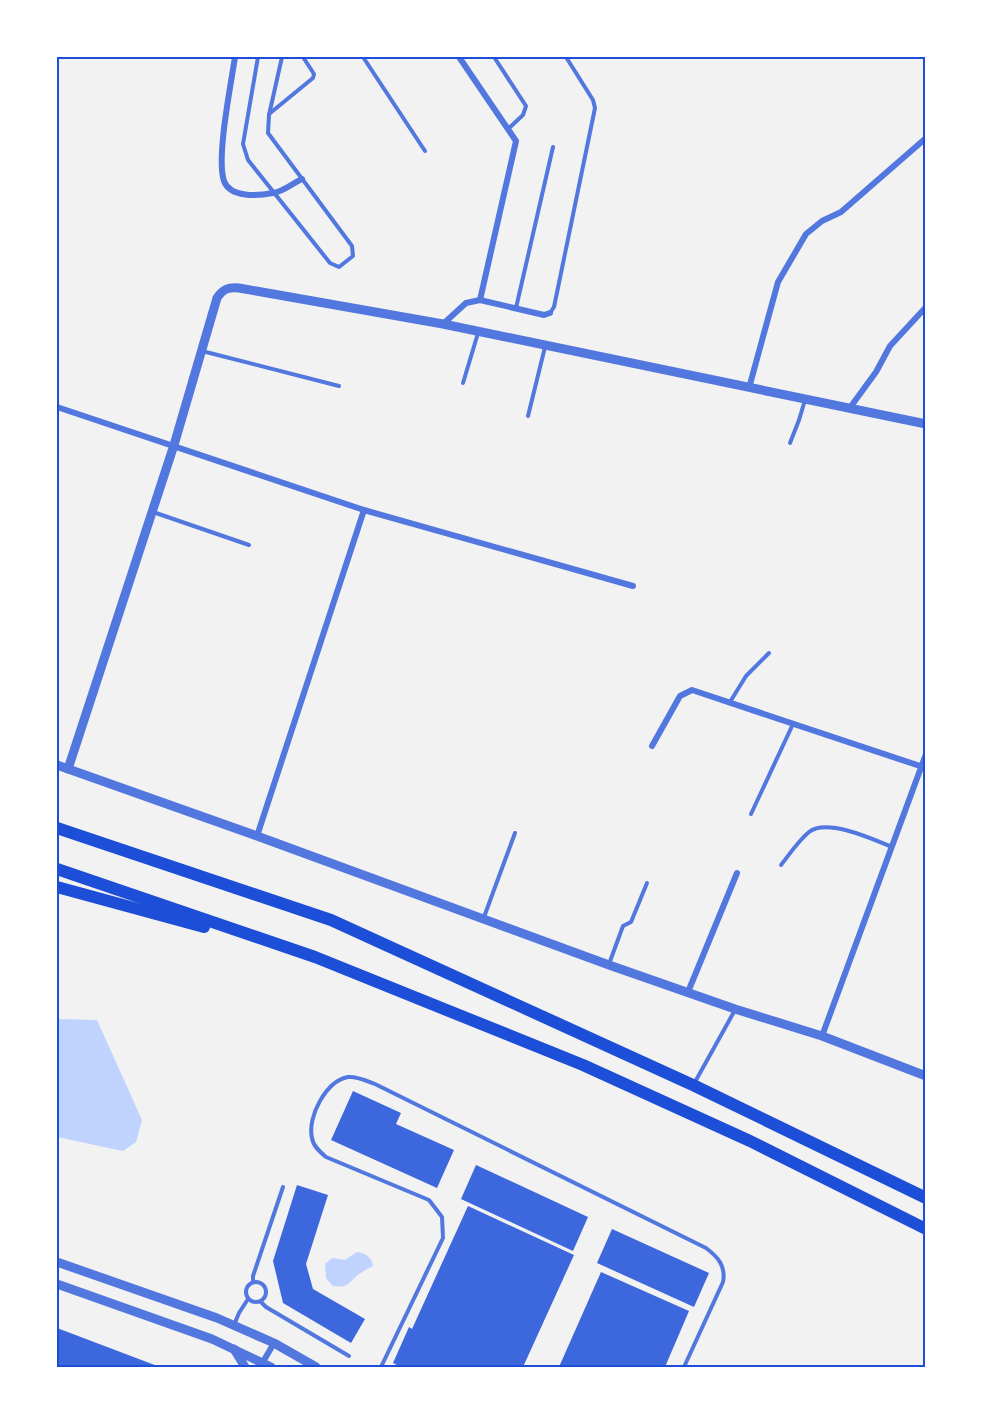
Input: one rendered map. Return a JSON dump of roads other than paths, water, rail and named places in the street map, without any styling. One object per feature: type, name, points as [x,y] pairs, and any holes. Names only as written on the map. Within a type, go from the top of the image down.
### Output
[{"type":"highway","points":[[57,828],[331,920],[693,1086],[926,1198]]},
{"type":"highway","points":[[57,869],[315,957],[583,1065],[750,1141],[926,1229]]},
{"type":"highway","points":[[57,887],[315,957]]},
{"type":"street","points":[[235,57],[221,162],[224,182],[231,191],[243,195],[274,193],[302,179]]},
{"type":"street","points":[[459,57],[516,141],[480,300]]},
{"type":"street","points":[[749,388],[778,282],[806,234],[822,221],[841,212],[926,138]]},
{"type":"street","points":[[68,769],[174,445],[217,298],[222,290],[230,287],[443,324],[926,424]]},
{"type":"street","points":[[443,324],[466,303],[480,300],[544,315],[550,313]]},
{"type":"street","points":[[849,409],[876,372],[890,346],[926,307]]},
{"type":"street","points":[[57,407],[364,510],[633,586]]},
{"type":"street","points":[[256,836],[364,510]]},
{"type":"street","points":[[652,746],[675,703],[685,692],[692,690],[923,767]]},
{"type":"street","points":[[822,1036],[926,754]]},
{"type":"street","points":[[57,765],[609,965],[735,1009],[822,1036],[926,1076]]},
{"type":"street","points":[[688,992],[737,873]]},
{"type":"street","points":[[57,1262],[234,1326],[274,1343],[315,1367]]},
{"type":"street","points":[[57,1284],[212,1339],[265,1365],[274,1343]]},
{"type":"street","points":[[234,1349],[245,1367]]},
{"type":"lane","points":[[258,57],[243,144],[248,160],[330,263],[334,266],[343,265],[353,256],[352,246],[267,132],[282,57]]},
{"type":"lane","points":[[269,115],[313,78],[314,74],[303,57]]},
{"type":"lane","points":[[363,57],[425,151]]},
{"type":"lane","points":[[494,57],[526,106],[523,115],[508,129]]},
{"type":"lane","points":[[550,313],[554,307],[595,108],[593,100],[566,57]]},
{"type":"lane","points":[[516,309],[553,147]]},
{"type":"lane","points":[[464,383],[478,332]]},
{"type":"lane","points":[[528,416],[546,346]]},
{"type":"lane","points":[[201,351],[339,386]]},
{"type":"lane","points":[[790,443],[805,400]]},
{"type":"lane","points":[[152,512],[249,545]]},
{"type":"lane","points":[[730,702],[746,675],[770,653]]},
{"type":"lane","points":[[751,814],[793,723]]},
{"type":"lane","points":[[781,865],[810,831],[819,829],[838,828],[862,834],[892,847]]},
{"type":"lane","points":[[483,918],[515,833]]},
{"type":"lane","points":[[609,965],[623,926],[631,922],[646,883]]},
{"type":"lane","points":[[693,1086],[735,1009]]},
{"type":"lane","points":[[382,1366],[443,1238],[443,1225],[442,1217],[429,1200],[326,1157],[317,1150],[312,1140],[311,1130],[320,1101],[328,1088],[338,1080],[350,1077],[375,1084],[706,1248],[718,1257],[724,1274],[723,1282],[684,1367]]},
{"type":"lane","points":[[253,1282],[253,1275],[283,1187]]},
{"type":"lane","points":[[253,1282],[265,1287],[266,1294],[261,1302],[254,1303],[248,1299],[245,1290],[248,1285],[253,1282]]},
{"type":"lane","points":[[234,1326],[248,1299]]},
{"type":"lane","points":[[261,1302],[349,1356]]},
{"type":"water","points":[[57,1019],[97,1020],[142,1120],[136,1142],[123,1151],[57,1137]]},
{"type":"water","points":[[357,1252],[368,1256],[373,1266],[346,1285],[333,1286],[326,1278],[325,1264],[332,1258],[345,1260]]}]
